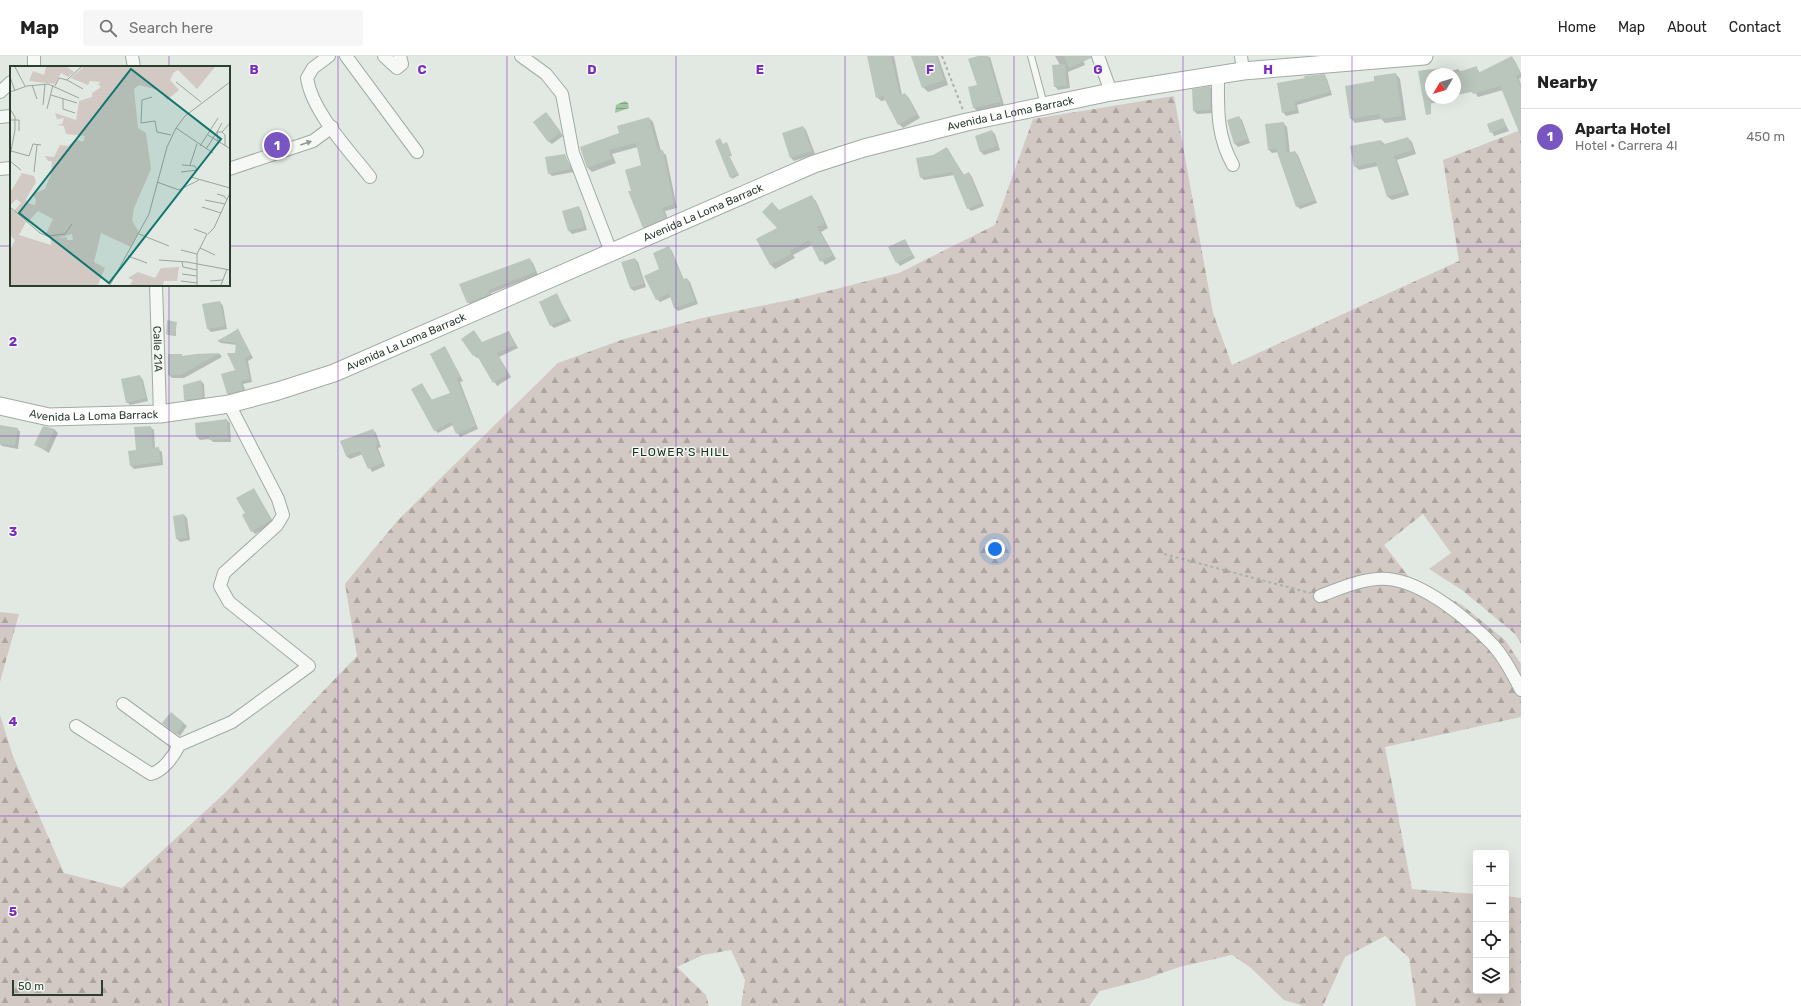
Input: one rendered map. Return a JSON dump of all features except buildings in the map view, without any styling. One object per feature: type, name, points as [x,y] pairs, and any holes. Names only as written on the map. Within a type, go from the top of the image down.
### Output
[{"type":"main road","name":"Avenida La Loma Barrack","points":[[0,406],[49,417],[160,414],[229,404],[278,391],[334,373],[814,164],[864,148],[967,122],[1111,92],[1218,74],[1242,63],[1424,56]]},
{"type":"street","points":[[132,56],[134,66]]},
{"type":"street","points":[[329,56],[313,68],[307,78],[308,90],[332,128],[370,177]]},
{"type":"street","points":[[346,56],[417,152]]},
{"type":"street","points":[[384,56],[397,68],[402,64],[400,56]]},
{"type":"street","points":[[521,56],[546,74],[562,94],[573,153],[611,252]]},
{"type":"street","points":[[1098,56],[1111,92]]},
{"type":"street","points":[[1218,74],[1218,118],[1224,150],[1233,166]]},
{"type":"street","points":[[0,92],[10,83]]},
{"type":"street","points":[[0,117],[10,116]]},
{"type":"street","points":[[230,169],[313,141],[332,128]]},
{"type":"street","points":[[0,169],[10,168]]},
{"type":"street","name":"Calle 21A","points":[[156,286],[160,414]]},
{"type":"street","points":[[76,726],[151,774],[156,773],[175,754],[179,745],[232,722],[309,666],[229,602],[220,586],[224,573],[277,525],[283,515],[278,499],[229,404]]},
{"type":"street","points":[[1320,596],[1353,584],[1387,579],[1403,582],[1425,592],[1446,603],[1494,646],[1511,669],[1521,690]]},
{"type":"street","points":[[123,704],[179,745]]},
{"type":"lane","points":[[1031,56],[1045,106]]},
{"type":"path","points":[[942,56],[967,122]]},
{"type":"path","points":[[1164,554],[1320,596]]},
{"type":"green space","points":[[1174,96],[1213,313],[1232,365],[1459,261],[1443,160],[1521,130],[1521,644],[1515,634],[1462,590],[1429,569],[1451,553],[1423,514],[1384,545],[1409,577],[1462,605],[1505,640],[1521,664],[1521,717],[1385,747],[1412,889],[1473,894],[1473,994],[1509,994],[1509,896],[1521,898],[1521,1006],[1415,1006],[1416,1004],[1409,958],[1385,936],[1345,957],[1323,1006],[1304,1006],[1284,1000],[1251,968],[1232,955],[1179,967],[1143,980],[1100,991],[1089,1006],[741,1006],[745,980],[731,950],[703,955],[677,967],[706,995],[709,1006],[0,1006],[0,715],[13,756],[64,873],[122,888],[228,790],[357,656],[345,584],[398,520],[558,363],[624,339],[702,318],[804,297],[899,273],[995,225],[1033,119]]},
{"type":"green space","points":[[0,612],[19,614],[0,682]]},
{"type":"shaded area","points":[[625,101],[628,103],[629,108],[615,113],[616,105]]},
{"type":"place","name":"Aparta Hotel","points":[[277,145]]},
{"type":"district","name":"FLOWER'S HILL","points":[[681,452]]}]
